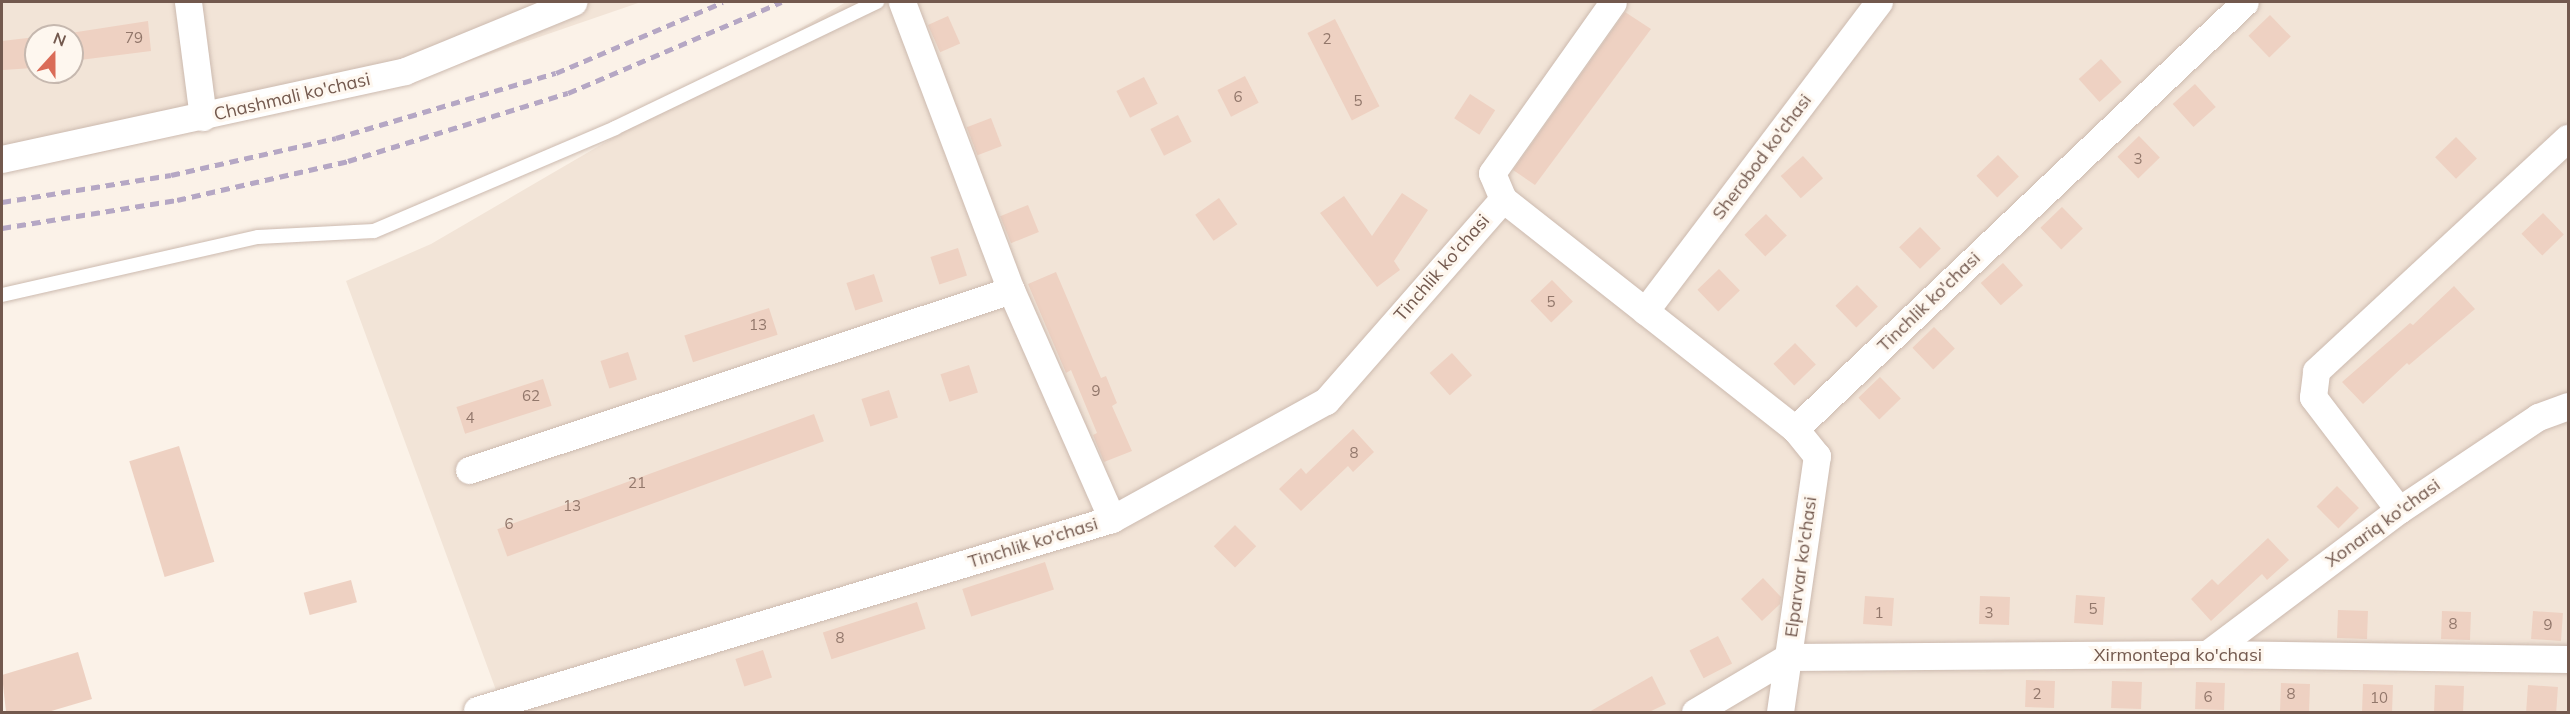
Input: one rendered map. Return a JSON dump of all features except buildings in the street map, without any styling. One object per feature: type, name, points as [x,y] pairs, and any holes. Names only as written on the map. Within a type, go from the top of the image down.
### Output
[{"type":"street","points":[[188,2],[203,117]]},
{"type":"street","name":"Chashmali ko'chasi","points":[[2,159],[203,117],[405,71],[573,2]]},
{"type":"street","points":[[902,2],[1011,290],[1112,519]]},
{"type":"street","points":[[1503,199],[1492,173],[1613,2]]},
{"type":"street","name":"Sherobod ko'chasi","points":[[1645,311],[1879,2]]},
{"type":"street","name":"Tinchlik ko'chasi","points":[[477,710],[1112,519],[1326,400],[1503,199],[1795,429],[2245,2]]},
{"type":"street","points":[[2398,510],[2313,397],[2316,371],[2568,138]]},
{"type":"street","points":[[469,470],[1011,290]]},
{"type":"street","name":"Xonariq ko'chasi","points":[[2207,654],[2398,510],[2538,417],[2568,406]]},
{"type":"street","name":"Elparvar ko'chasi","points":[[1780,712],[1818,456],[1795,429]]},
{"type":"street","name":"Xirmontepa ko'chasi","points":[[1788,657],[2207,654],[2568,659]]},
{"type":"street","points":[[1695,712],[1788,657]]},
{"type":"lane","points":[[2,295],[258,237],[374,231],[615,128],[877,2]]},
{"type":"shaded area","points":[[2,2],[641,2],[409,82],[87,156],[2,166]]},
{"type":"shaded area","points":[[846,2],[2568,2],[2568,712],[504,712],[346,281],[431,244]]},
{"type":"railway","points":[[2,202],[171,175],[336,138],[556,73],[723,2]]},
{"type":"railway","points":[[2,228],[177,200],[348,161],[568,93],[781,2]]}]
